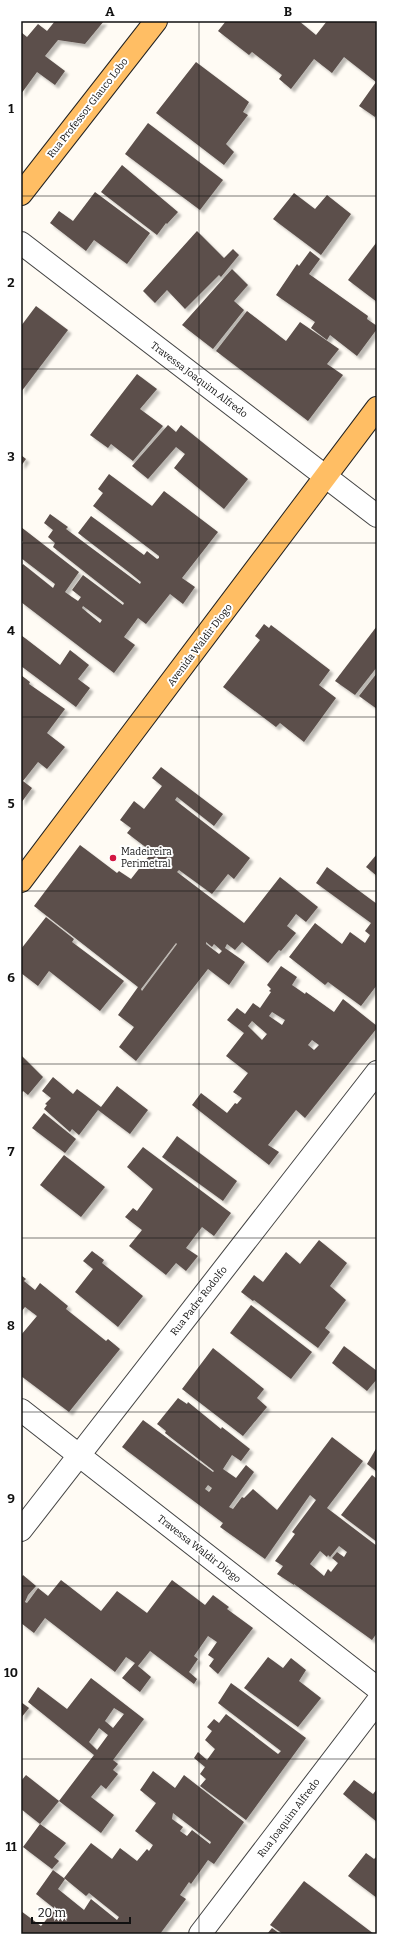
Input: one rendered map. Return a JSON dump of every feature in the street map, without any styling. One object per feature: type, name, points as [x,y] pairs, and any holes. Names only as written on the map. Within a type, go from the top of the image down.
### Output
[{"type":"main road","name":"Rua Professor Glauco Lobo","points":[[21,194],[156,21]]},
{"type":"main road","name":"Avenida Waldir Diogo","points":[[21,881],[377,408]]},
{"type":"street","name":"Travessa Joaquim Alfredo","points":[[21,243],[377,516]]},
{"type":"street","name":"Rua Padre Rodolfo","points":[[21,1530],[377,1072]]},
{"type":"street","name":"Travessa Waldir Diogo","points":[[21,1410],[377,1688]]},
{"type":"street","name":"Rua Joaquim Alfredo","points":[[200,1934],[377,1702]]},
{"type":"building","points":[[55,21],[104,21],[85,44],[58,40],[45,56],[65,71],[55,85],[37,72],[21,94],[21,32],[27,37],[38,24],[47,31]]},
{"type":"building","points":[[226,21],[299,21],[316,35],[327,21],[377,21],[377,113],[375,117],[359,106],[376,82],[344,57],[332,73],[314,59],[291,89],[279,79],[282,75],[252,52],[249,55],[218,31]]},
{"type":"building","points":[[196,62],[249,102],[243,112],[248,115],[226,144],[234,152],[224,165],[156,113]]},
{"type":"building","points":[[148,123],[223,180],[200,210],[125,154]]},
{"type":"building","points":[[122,165],[178,212],[167,224],[166,223],[157,235],[101,192]]},
{"type":"building","points":[[95,192],[150,233],[127,264],[94,240],[86,251],[50,223],[59,211],[73,221]]},
{"type":"building","points":[[294,193],[315,209],[327,195],[351,214],[321,255],[273,219]]},
{"type":"building","points":[[197,231],[224,258],[233,249],[239,255],[221,277],[219,275],[185,309],[167,290],[155,303],[143,291]]},
{"type":"building","points":[[376,243],[377,244],[377,302],[348,280]]},
{"type":"building","points":[[310,251],[320,259],[309,274],[368,316],[367,319],[377,326],[377,329],[357,356],[330,335],[327,340],[311,328],[315,322],[276,295],[297,264],[299,266]]},
{"type":"building","points":[[232,269],[248,285],[234,301],[244,310],[213,349],[182,325]]},
{"type":"building","points":[[36,306],[68,330],[21,392],[21,326]]},
{"type":"building","points":[[247,311],[286,341],[300,322],[339,349],[327,364],[343,375],[308,421],[216,351]]},
{"type":"building","points":[[137,374],[157,389],[140,409],[163,426],[133,461],[111,444],[108,448],[90,435]]},
{"type":"building","points":[[168,425],[176,432],[181,425],[248,479],[224,509],[174,468],[185,454],[176,447],[148,479],[132,466]]},
{"type":"building","points":[[21,455],[26,459],[21,466]]},
{"type":"building","points":[[109,474],[152,506],[164,491],[218,532],[182,578],[195,587],[183,604],[170,594],[146,624],[138,618],[124,637],[135,645],[114,673],[21,602],[21,567],[23,564],[53,588],[55,584],[21,558],[21,546],[23,542],[21,540],[21,527],[79,572],[65,592],[78,601],[81,597],[72,590],[83,575],[123,605],[124,603],[53,547],[55,543],[48,537],[53,530],[44,523],[50,514],[68,527],[66,529],[140,584],[141,582],[78,533],[91,516],[144,555],[147,551],[157,559],[159,558],[159,556],[93,506],[103,493],[98,489]],"holes":[[[83,606],[102,620],[100,623],[82,608]]]},
{"type":"building","points":[[264,624],[269,628],[271,625],[330,670],[319,685],[336,698],[304,742],[280,723],[276,727],[223,687],[260,640],[255,636]]},
{"type":"building","points":[[377,626],[377,667],[355,695],[335,681]]},
{"type":"building","points":[[21,635],[60,665],[70,650],[89,665],[78,679],[90,688],[76,707],[21,666]]},
{"type":"building","points":[[377,673],[377,709],[359,696]]},
{"type":"building","points":[[21,675],[30,682],[29,684],[65,709],[47,733],[65,747],[47,769],[38,762],[23,781],[32,788],[21,803]]},
{"type":"building","points":[[161,767],[223,814],[214,826],[177,797],[175,800],[250,858],[234,879],[228,874],[212,894],[179,870],[177,872],[244,923],[280,877],[318,907],[306,922],[296,914],[287,926],[296,933],[281,951],[279,950],[268,963],[242,942],[235,950],[227,944],[225,948],[245,962],[229,985],[208,969],[136,1061],[119,1047],[134,1027],[118,1015],[138,987],[34,906],[80,845],[117,873],[119,871],[131,879],[152,852],[127,833],[131,828],[120,820],[134,801],[144,809],[162,786],[152,778]],"holes":[[[206,942],[212,947],[214,944],[222,951],[219,954],[206,944]],[[176,943],[177,944],[142,991],[141,989]]]},
{"type":"building","points":[[377,854],[377,876],[366,867]]},
{"type":"building","points":[[327,867],[377,904],[377,985],[361,1006],[328,982],[325,985],[289,957],[315,923],[342,944],[350,932],[365,943],[370,935],[365,931],[371,923],[316,883]]},
{"type":"building","points":[[46,917],[74,939],[72,942],[124,981],[100,1011],[49,971],[38,986],[21,973],[21,949]]},
{"type":"building","points":[[281,966],[297,977],[292,985],[305,994],[306,992],[334,1012],[343,999],[377,1026],[377,1028],[305,1118],[296,1110],[268,1145],[279,1152],[269,1165],[192,1105],[201,1093],[227,1113],[235,1103],[237,1104],[242,1098],[233,1092],[248,1073],[226,1056],[244,1033],[227,1020],[237,1008],[245,1014],[253,1003],[260,1008],[271,992],[269,991],[271,989],[267,985]],"holes":[[[272,1012],[285,1020],[282,1025],[269,1016]],[[252,1021],[267,1034],[262,1040],[248,1026]],[[312,1040],[319,1045],[314,1050],[308,1045]]]},
{"type":"building","points":[[21,1055],[43,1077],[28,1095],[23,1091],[21,1094]]},
{"type":"building","points":[[53,1077],[73,1094],[77,1089],[101,1107],[117,1086],[148,1110],[130,1134],[98,1110],[79,1135],[72,1129],[70,1132],[44,1109],[47,1105],[45,1104],[51,1098],[42,1091]]},
{"type":"building","points":[[44,1113],[76,1139],[65,1153],[32,1128]]},
{"type":"building","points":[[177,1136],[237,1181],[223,1201],[162,1157]]},
{"type":"building","points":[[143,1147],[231,1213],[214,1236],[202,1227],[186,1248],[198,1256],[186,1271],[176,1263],[166,1275],[129,1246],[142,1230],[125,1217],[133,1208],[137,1211],[153,1189],[127,1167]]},
{"type":"building","points":[[64,1155],[105,1187],[81,1217],[40,1185]]},
{"type":"building","points":[[319,1240],[347,1263],[330,1286],[346,1300],[325,1328],[330,1332],[318,1348],[241,1292],[254,1275],[263,1282],[286,1252],[300,1264]]},
{"type":"building","points":[[92,1251],[104,1260],[102,1263],[143,1296],[118,1327],[75,1292],[93,1269],[83,1261]]},
{"type":"building","points":[[21,1275],[26,1279],[24,1281],[35,1290],[40,1283],[68,1306],[66,1309],[106,1341],[108,1339],[120,1349],[69,1412],[21,1376],[21,1335],[37,1316],[25,1307],[21,1312]]},
{"type":"building","points":[[251,1305],[312,1352],[291,1379],[230,1333]]},
{"type":"building","points":[[344,1346],[377,1371],[377,1379],[367,1391],[332,1363]]},
{"type":"building","points":[[213,1348],[264,1389],[257,1398],[267,1407],[243,1436],[182,1389]]},
{"type":"building","points":[[178,1398],[187,1404],[188,1402],[221,1429],[222,1427],[250,1449],[241,1461],[232,1455],[223,1469],[236,1478],[246,1465],[254,1472],[229,1507],[233,1509],[242,1497],[244,1498],[253,1489],[277,1510],[332,1437],[363,1461],[327,1508],[377,1546],[377,1633],[372,1640],[294,1584],[277,1574],[283,1566],[275,1561],[295,1534],[292,1532],[316,1500],[310,1495],[265,1559],[220,1527],[223,1523],[122,1447],[143,1420],[213,1472],[214,1471],[165,1433],[166,1431],[157,1424]],"holes":[[[208,1485],[212,1488],[209,1492],[205,1489]],[[339,1546],[347,1552],[344,1557],[337,1552],[332,1558],[338,1563],[331,1572],[328,1569],[324,1576],[310,1564],[320,1551],[327,1557],[328,1555],[330,1557]]]},
{"type":"building","points":[[377,1447],[377,1472],[367,1464]]},
{"type":"building","points":[[372,1475],[377,1479],[377,1542],[341,1515]]},
{"type":"building","points":[[23,1575],[36,1586],[28,1595],[25,1602],[27,1603],[38,1588],[48,1596],[61,1580],[101,1611],[117,1591],[147,1613],[172,1580],[205,1605],[213,1595],[229,1607],[227,1609],[253,1628],[218,1674],[209,1666],[214,1659],[208,1655],[217,1642],[208,1636],[194,1656],[198,1659],[189,1672],[197,1679],[194,1684],[150,1651],[138,1666],[151,1677],[140,1692],[122,1678],[135,1663],[126,1657],[115,1672],[45,1618],[34,1633],[21,1623],[21,1578]]},
{"type":"building","points":[[268,1657],[283,1668],[291,1658],[306,1670],[299,1681],[321,1698],[298,1727],[244,1688]]},
{"type":"building","points":[[91,1678],[144,1719],[113,1760],[118,1764],[113,1770],[118,1774],[106,1789],[101,1785],[91,1797],[114,1815],[101,1833],[59,1801],[94,1755],[28,1702],[38,1687],[67,1709]],"holes":[[[114,1708],[124,1714],[113,1728],[105,1721]],[[99,1728],[108,1735],[97,1750],[89,1742]]]},
{"type":"building","points":[[231,1683],[306,1738],[246,1820],[200,1786],[206,1779],[200,1774],[205,1767],[194,1758],[198,1752],[207,1760],[215,1749],[205,1740],[212,1731],[207,1727],[214,1719],[219,1723],[226,1714],[278,1754],[281,1751],[218,1703]]},
{"type":"building","points":[[21,1702],[29,1708],[21,1718]]},
{"type":"building","points":[[153,1771],[175,1788],[184,1775],[244,1822],[214,1864],[208,1860],[191,1884],[189,1882],[180,1895],[186,1899],[160,1934],[21,1934],[21,1911],[41,1926],[55,1909],[36,1894],[53,1870],[65,1879],[58,1889],[84,1910],[91,1899],[117,1920],[119,1917],[89,1893],[86,1896],[64,1878],[91,1843],[112,1859],[120,1848],[137,1861],[147,1849],[149,1851],[153,1845],[135,1831],[156,1803],[140,1790]],"holes":[[[173,1813],[211,1842],[210,1844],[192,1830],[187,1836],[180,1831],[183,1827],[172,1819]]]},
{"type":"building","points":[[26,1775],[59,1801],[40,1824],[21,1809],[21,1781]]},
{"type":"building","points":[[354,1780],[373,1794],[377,1789],[377,1822],[343,1794]]},
{"type":"building","points":[[40,1824],[66,1843],[54,1857],[59,1861],[52,1869],[23,1847]]},
{"type":"building","points":[[366,1853],[374,1859],[377,1856],[377,1898],[348,1876]]},
{"type":"building","points":[[304,1881],[374,1934],[283,1934],[270,1925]]},
{"type":"building","points":[[272,1928],[280,1934],[267,1934]]},
{"type":"place","name":"Madeireira Perimetral","points":[[113,858]]}]
